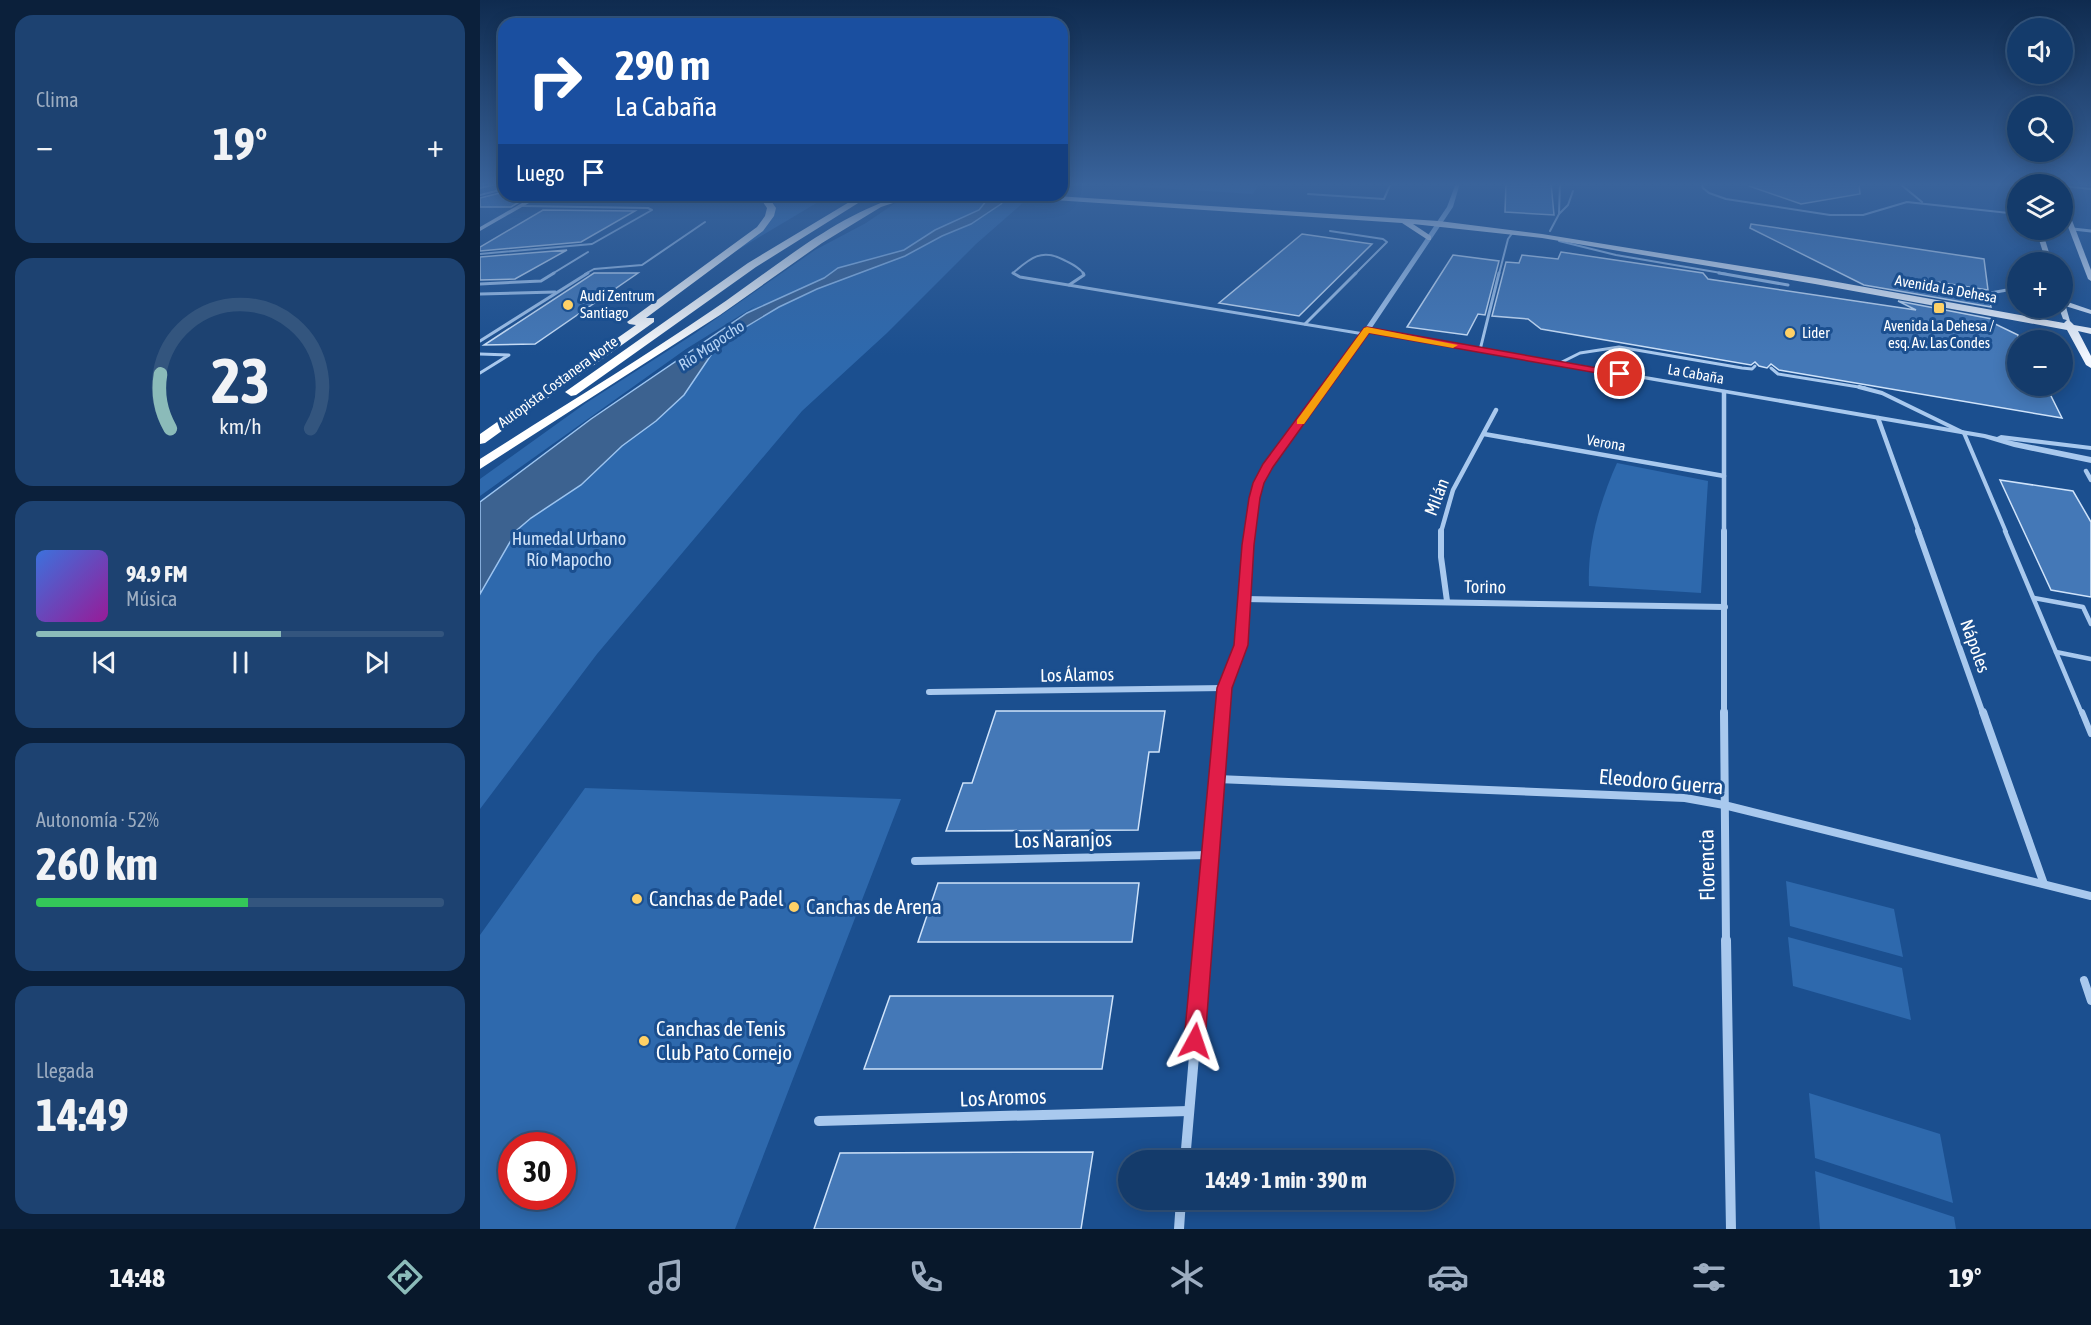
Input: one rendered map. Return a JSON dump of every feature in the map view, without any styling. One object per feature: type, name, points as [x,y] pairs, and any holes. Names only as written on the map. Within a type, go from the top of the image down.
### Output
[{"type":"highway","points":[[542,395],[635,320],[743,240]]},
{"type":"highway","name":"Autopista Costanera Norte","points":[[480,440],[721,273],[776,240]]},
{"type":"highway","name":"Autopista Costanera Norte","points":[[480,459],[653,333],[791,240]]},
{"type":"highway","points":[[480,465],[716,313],[821,240]]},
{"type":"main road","name":"Avenida La Dehesa","points":[[1582,240],[1901,296],[2091,326]]},
{"type":"main road","points":[[2077,240],[2091,279]]},
{"type":"main road","points":[[2073,306],[2091,312]]},
{"type":"main road","points":[[2066,318],[2091,365]]},
{"type":"main road","name":"Avenida La Dehesa","points":[[2068,323],[2091,332]]},
{"type":"street","points":[[1186,1150],[1225,688],[1241,645],[1248,545],[1258,483],[1426,240]]},
{"type":"street","name":"La Cabaña","points":[[1365,332],[1964,433],[2091,448]]},
{"type":"street","name":"Florencia","points":[[1724,392],[1724,805],[1731,1229]]},
{"type":"street","name":"Milán","points":[[1447,601],[1440,559],[1442,521],[1454,490],[1496,410]]},
{"type":"street","name":"Nápoles","points":[[1878,418],[2044,884]]},
{"type":"street","name":"Verona","points":[[1484,434],[1724,476]]},
{"type":"street","name":"La Cabaña","points":[[1985,436],[2014,445],[2091,460]]},
{"type":"street","points":[[2086,471],[2091,480]]},
{"type":"street","name":"Torino","points":[[1244,599],[1725,607]]},
{"type":"street","name":"Los Álamos","points":[[930,692],[1225,688]]},
{"type":"street","name":"Eleodoro Guerra","points":[[1217,779],[1662,795],[1724,805],[2091,896]]},
{"type":"street","name":"Los Naranjos","points":[[915,861],[1210,855]]},
{"type":"street","name":"Los Aromos","points":[[819,1121],[1189,1111]]},
{"type":"street","points":[[1179,1229],[1180,1210]]},
{"type":"lane","points":[[480,254],[592,244],[603,240]]},
{"type":"lane","points":[[480,340],[594,269],[642,265],[678,240]]},
{"type":"lane","points":[[1305,324],[1387,242],[1385,240]]},
{"type":"lane","points":[[1480,350],[1508,240]]},
{"type":"lane","points":[[1567,240],[1617,255],[1788,285]]},
{"type":"lane","points":[[480,284],[542,281],[588,252]]},
{"type":"lane","points":[[1069,285],[1084,276],[1082,270],[1053,253],[1035,254],[1013,273],[1020,277],[1305,324],[1365,332]]},
{"type":"lane","points":[[1924,284],[1985,294],[2007,290]]},
{"type":"lane","points":[[480,294],[556,292]]},
{"type":"lane","points":[[1558,364],[1580,353],[1618,347],[1742,368],[1752,369],[1755,366]]},
{"type":"lane","points":[[480,354],[509,355],[480,373]]},
{"type":"lane","points":[[1771,368],[1778,374],[1855,386],[1882,393],[1964,433],[2091,734]]},
{"type":"lane","points":[[2034,598],[2083,607],[2091,624]]},
{"type":"lane","points":[[2056,652],[2091,659]]},
{"type":"lane","points":[[2084,980],[2091,1001]]},
{"type":"green space","points":[[745,240],[754,240],[736,251],[731,251]]},
{"type":"green space","name":"Humedal Urbano Río Mapocho","points":[[833,240],[980,240],[887,333],[802,411],[597,654],[480,809],[480,505],[757,305],[686,349],[480,496],[480,479],[586,403],[694,334],[815,250]]},
{"type":"green space","points":[[1617,463],[1708,481],[1701,593],[1589,586],[1592,539],[1605,492]]},
{"type":"green space","name":"Canchas de Tenis Club Pato Cornejo","points":[[585,788],[901,799],[735,1229],[480,1229],[480,935]]},
{"type":"green space","points":[[1786,881],[1894,909],[1903,957],[1790,926]]},
{"type":"green space","points":[[1788,937],[1902,968],[1911,1020],[1793,986]]},
{"type":"green space","points":[[1809,1093],[1940,1134],[1953,1203],[1815,1158]]},
{"type":"green space","points":[[1815,1171],[1954,1217],[1956,1229],[1820,1229]]},
{"type":"water","name":"Río Mapocho","points":[[919,240],[934,240],[905,256],[817,289],[779,307],[729,337],[713,352],[684,395],[656,421],[622,446],[581,485],[517,530],[480,594],[480,502],[591,419],[747,313],[824,278],[838,268],[904,250]]},
{"type":"building","points":[[491,240],[584,240],[480,251],[480,247]]},
{"type":"building","points":[[1294,240],[1346,240],[1372,244],[1299,316],[1219,303]]},
{"type":"building","points":[[1775,240],[1860,240],[1984,259],[1988,290],[1925,280],[1920,285],[1923,288],[1989,297],[1991,307],[1864,285]]},
{"type":"building","points":[[567,250],[515,279],[480,280],[480,257]]},
{"type":"building","name":"Lider","points":[[1561,252],[1703,273],[1708,279],[1916,310],[1898,301],[1992,319],[1993,323],[2008,330],[2007,396],[2051,396],[2062,418],[1779,370],[1771,364],[1767,368],[1755,362],[1751,365],[1541,329],[1528,319],[1492,316],[1506,262],[1519,263],[1522,255],[1558,259]]},
{"type":"building","points":[[1453,255],[1499,261],[1485,315],[1478,314],[1467,335],[1407,327]]},
{"type":"building","points":[[594,273],[638,273],[535,344],[484,345]]},
{"type":"building","points":[[2000,480],[2073,491],[2091,522],[2091,597],[2051,590]]},
{"type":"building","points":[[996,711],[1165,711],[1159,752],[1149,752],[1138,830],[946,831],[963,783],[972,783]]},
{"type":"building","points":[[938,883],[1139,883],[1132,942],[918,942]]},
{"type":"building","points":[[890,996],[1113,996],[1102,1069],[864,1069]]},
{"type":"building","points":[[1093,1152],[1081,1229],[814,1229],[840,1153]]},
{"type":"slow traffic","points":[[1300,422],[1367,330],[1453,345]]},
{"type":"place","name":"Audi Zentrum Santiago","points":[[568,305]]},
{"type":"place","name":"Avenida La Dehesa / esq. Av. Las Condes","points":[[1939,308]]},
{"type":"place","name":"Lider","points":[[1790,333]]},
{"type":"place","name":"Canchas de Padel","points":[[637,899]]},
{"type":"place","name":"Canchas de Arena","points":[[794,907]]},
{"type":"place","name":"Canchas de Tenis Club Pato Cornejo","points":[[644,1041]]},
{"type":"route","points":[[1195,1041],[1225,688],[1236,664],[1241,645],[1248,545],[1254,498],[1258,483],[1267,467],[1367,330],[1620,374]]}]
